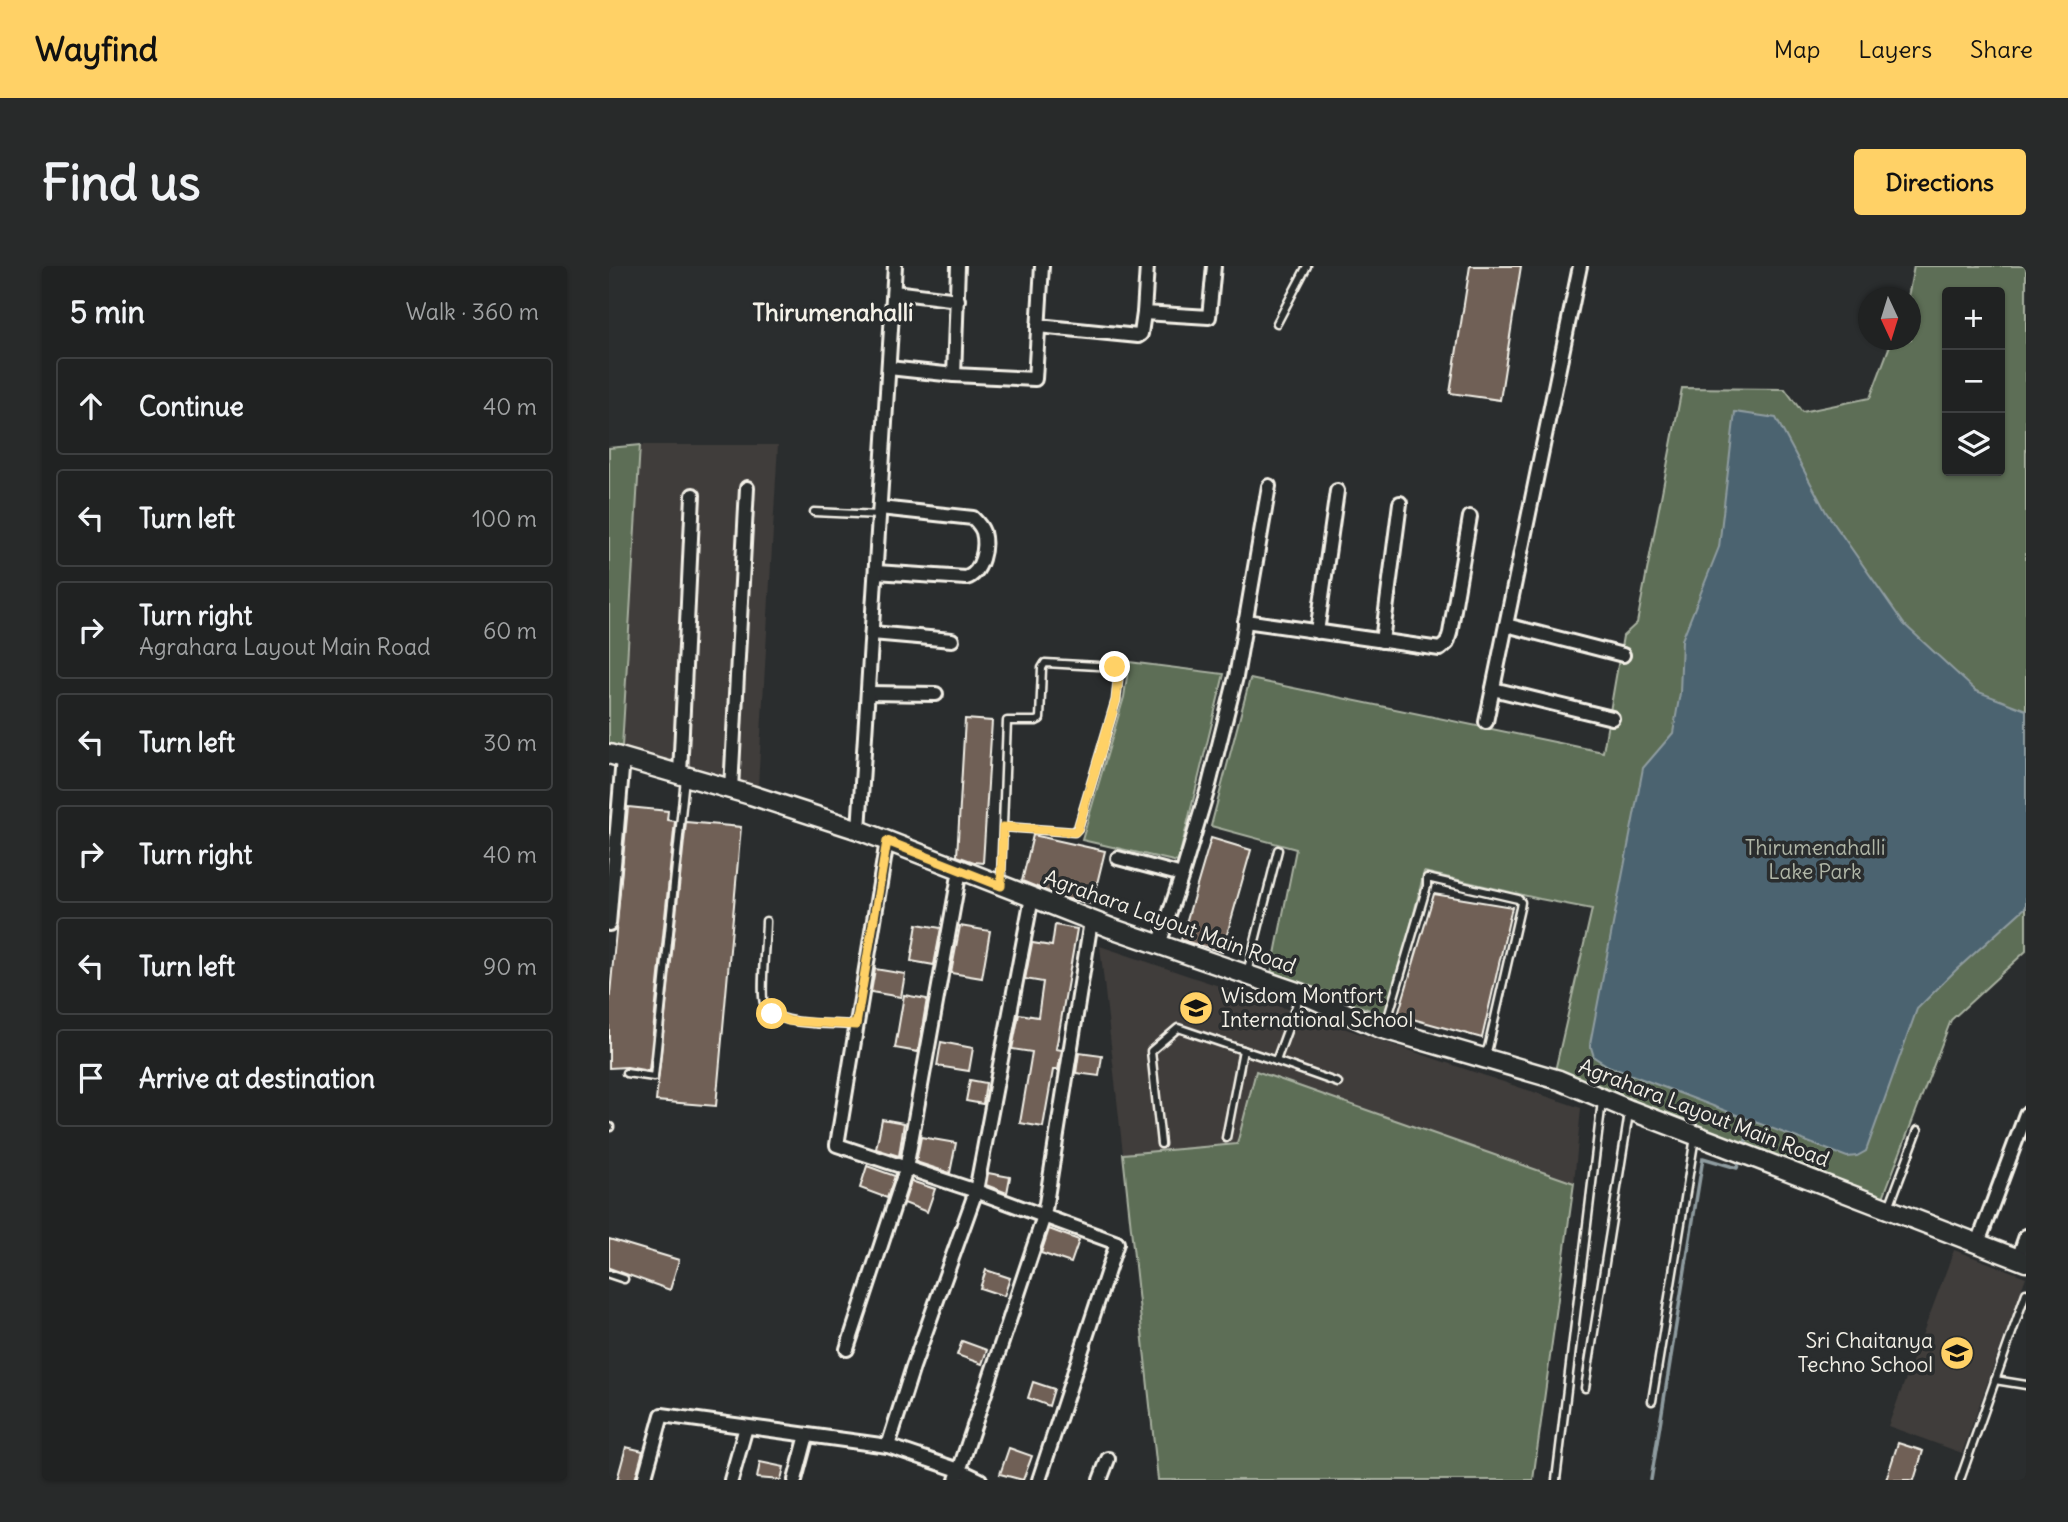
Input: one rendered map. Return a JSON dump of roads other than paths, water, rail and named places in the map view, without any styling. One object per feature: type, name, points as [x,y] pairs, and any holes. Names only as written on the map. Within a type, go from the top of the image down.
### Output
[{"type":"street","points":[[859,830],[895,266]]},
{"type":"street","points":[[954,375],[958,266]]},
{"type":"street","points":[[889,368],[1035,379],[1042,266]]},
{"type":"street","points":[[1038,326],[1139,336],[1144,313],[1147,266]]},
{"type":"street","points":[[1144,313],[1209,317],[1214,266]]},
{"type":"street","points":[[1486,722],[1580,266]]},
{"type":"street","points":[[894,292],[958,300]]},
{"type":"street","points":[[1159,945],[1209,785],[1236,677],[1269,486]]},
{"type":"street","points":[[731,789],[747,488]]},
{"type":"street","points":[[1317,632],[1337,491]]},
{"type":"street","points":[[682,775],[693,495]]},
{"type":"street","points":[[1382,641],[1400,503]]},
{"type":"street","points":[[876,572],[966,578],[973,576],[979,568],[984,536],[973,517],[879,512]]},
{"type":"street","points":[[1245,621],[1440,649],[1447,643],[1470,517]]},
{"type":"street","points":[[1506,625],[1623,655]]},
{"type":"street","points":[[872,633],[952,640]]},
{"type":"street","points":[[1493,689],[1612,718]]},
{"type":"street","points":[[868,693],[936,694]]},
{"type":"street","points":[[609,925],[616,756]]},
{"type":"street","name":"Agrahara Layout Main Road","points":[[616,756],[859,830],[1091,920],[1300,993],[1380,1028],[1479,1059],[1559,1080],[1630,1110],[2022,1260]]},
{"type":"street","points":[[887,841],[837,1145],[976,1191],[1117,1244],[1039,1480]]},
{"type":"street","points":[[1118,858],[1182,875]]},
{"type":"street","points":[[847,1349],[906,1169],[960,870]]},
{"type":"street","points":[[888,1446],[913,1367],[976,1191],[1032,897]]},
{"type":"street","points":[[957,1475],[1044,1216],[1091,920]]},
{"type":"street","points":[[1978,1243],[2026,1114]]},
{"type":"street","points":[[2022,1260],[2026,1237]]},
{"type":"street","points":[[644,1480],[662,1416],[888,1446],[957,1475],[981,1480]]},
{"type":"street","points":[[731,1480],[746,1427]]},
{"type":"street","points":[[795,1480],[807,1436]]},
{"type":"street","points":[[1100,1480],[1108,1459]]},
{"type":"lane","points":[[1277,323],[1307,266]]},
{"type":"lane","points":[[814,512],[879,512]]},
{"type":"lane","points":[[1001,886],[1003,827],[1007,721],[1040,719],[1042,668],[1045,663],[1119,669],[1116,700],[1078,828],[1075,832],[1003,827]]},
{"type":"lane","points":[[625,1073],[654,1077],[682,775]]},
{"type":"lane","points":[[1246,974],[1278,850]]},
{"type":"lane","points":[[1380,1028],[1389,1014],[1427,886],[1427,878],[1518,899],[1521,902],[1520,908],[1488,1048],[1479,1059]]},
{"type":"lane","points":[[766,921],[763,1002],[772,1014],[789,1021],[856,1025]]},
{"type":"lane","points":[[1276,1061],[1300,993]]},
{"type":"lane","points":[[1161,1144],[1151,1051],[1178,1028],[1338,1083]]},
{"type":"lane","points":[[1226,1138],[1243,1050]]},
{"type":"lane","points":[[1556,1480],[1602,1099]]},
{"type":"lane","points":[[1585,1388],[1630,1110]]},
{"type":"lane","points":[[1889,1209],[1918,1130]]},
{"type":"lane","points":[[1652,1401],[1695,1135]]},
{"type":"lane","points":[[609,1274],[624,1279]]},
{"type":"lane","points":[[1960,1480],[2026,1293]]},
{"type":"lane","points":[[1995,1380],[2026,1385]]},
{"type":"water","name":"Thirumenahalli Lake Park","points":[[1735,412],[1776,418],[1826,512],[1904,624],[1976,691],[2026,710],[2026,907],[1917,1009],[1866,1151],[1857,1156],[1847,1157],[1608,1066],[1594,1057],[1590,1044],[1643,768],[1673,733],[1680,693],[1682,640],[1719,547]]},
{"type":"waterway","points":[[1743,1149],[1752,1121]]},
{"type":"waterway","points":[[1651,1480],[1703,1158],[1737,1168],[1740,1159]]},
{"type":"place","name":"Wisdom Montfort International School","points":[[1196,1008]]},
{"type":"place","name":"Sri Chaitanya Techno School","points":[[1957,1353]]},
{"type":"district","name":"Thirumenahalli","points":[[833,313]]}]
